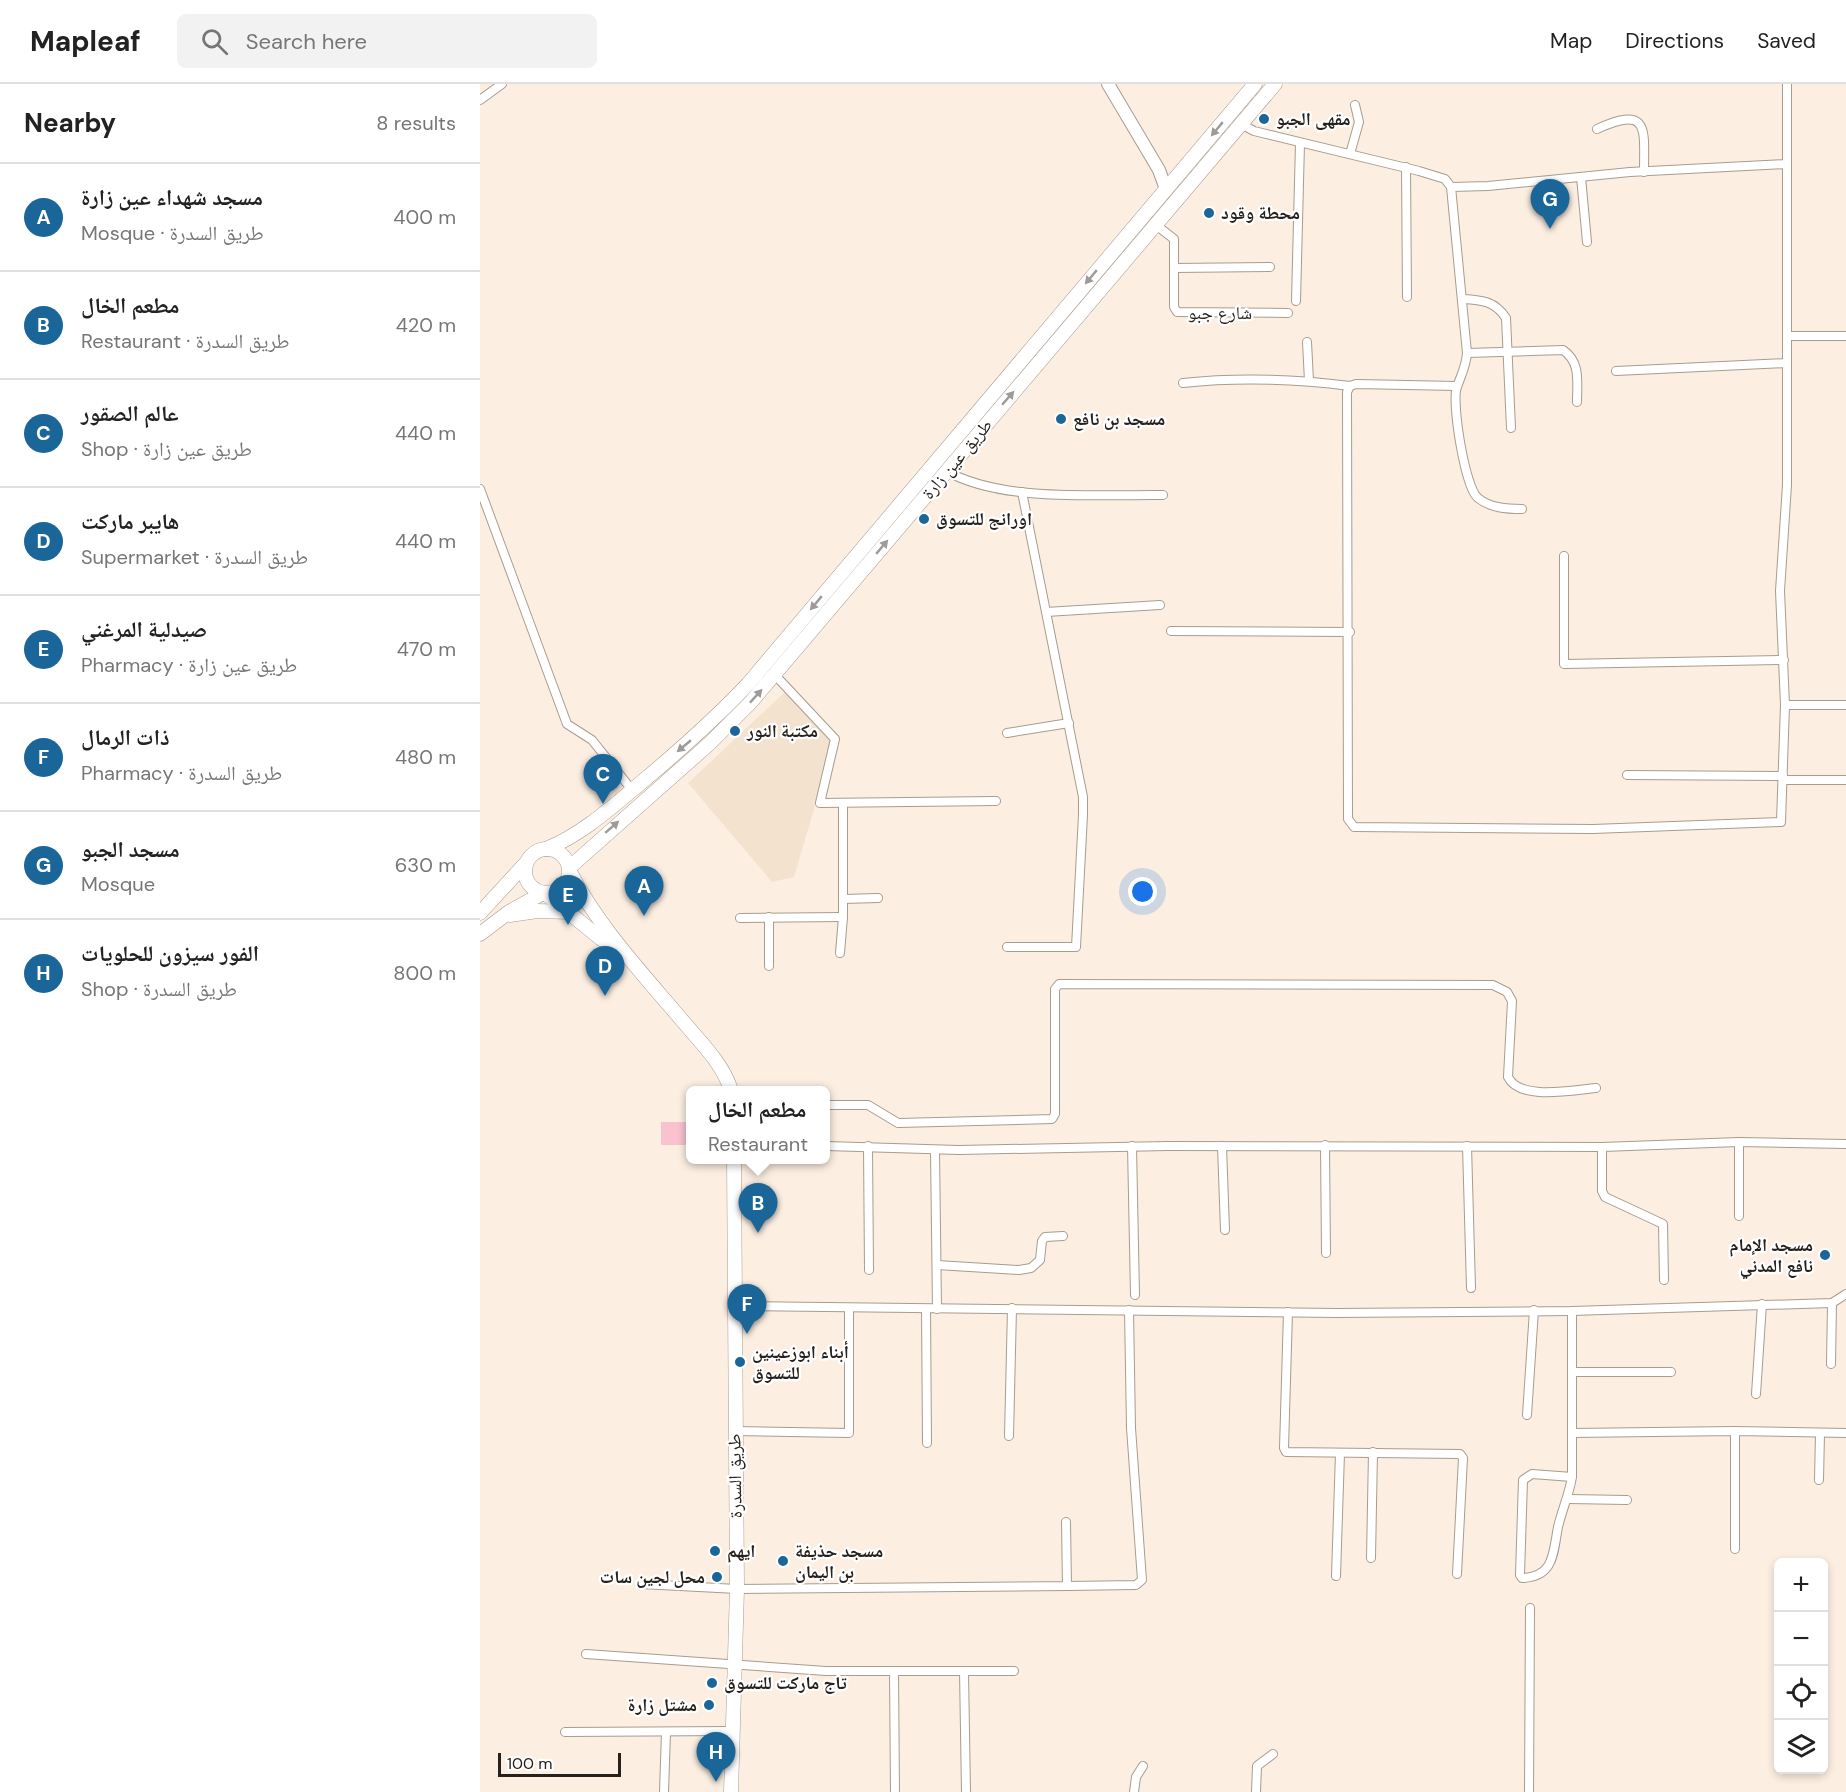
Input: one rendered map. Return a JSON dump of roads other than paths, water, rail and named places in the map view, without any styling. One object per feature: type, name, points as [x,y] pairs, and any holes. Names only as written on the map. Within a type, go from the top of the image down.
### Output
[{"type":"main road","name":"طريق عين زارة","points":[[546,849],[574,836],[632,790],[702,731],[748,684],[1255,84]]},
{"type":"main road","name":"طريق عين زارة","points":[[570,869],[587,849],[710,743],[775,675],[1275,84]]},
{"type":"main road","points":[[574,836],[575,844],[587,849]]},
{"type":"main road","points":[[480,913],[503,891],[536,852],[546,849],[561,853],[587,902],[714,1058],[730,1086]]},
{"type":"main road","points":[[526,863],[528,882],[570,912],[600,938],[626,952]]},
{"type":"main road","points":[[480,934],[520,905],[544,894],[561,890],[567,882],[570,869]]},
{"type":"main road","points":[[503,891],[514,893],[520,905]]},
{"type":"main road","points":[[505,916],[537,911],[570,912]]},
{"type":"main road","name":"طريق السدرة","points":[[730,1792],[737,1589],[734,1164]]},
{"type":"street","points":[[1108,84],[1155,164],[1166,189]]},
{"type":"street","points":[[1457,386],[1356,384],[1347,392],[1350,632],[1348,819],[1354,827],[1593,829],[1778,824],[1781,819],[1785,705],[1780,591],[1787,485],[1787,84]]},
{"type":"street","points":[[480,100],[499,85]]},
{"type":"street","points":[[1350,154],[1359,122],[1355,105]]},
{"type":"street","points":[[1598,129],[1618,120],[1636,120],[1640,123],[1644,131],[1644,172]]},
{"type":"street","points":[[1241,124],[1254,131],[1300,143],[1406,167],[1445,179],[1451,187],[1467,353],[1466,367],[1457,386],[1459,441],[1473,493],[1490,505],[1522,509]]},
{"type":"street","points":[[1296,301],[1300,143]]},
{"type":"street","points":[[1155,164],[1181,171]]},
{"type":"street","points":[[1451,187],[1787,164]]},
{"type":"street","points":[[1406,167],[1407,297]]},
{"type":"street","points":[[1581,177],[1587,242]]},
{"type":"street","name":"شارع جبو","points":[[1156,225],[1174,239],[1174,307],[1179,313],[1288,313]]},
{"type":"street","points":[[1174,268],[1270,267]]},
{"type":"street","points":[[1463,299],[1487,301],[1498,307],[1506,318],[1510,350],[1511,428]]},
{"type":"street","points":[[1787,336],[1846,336]]},
{"type":"street","points":[[1307,342],[1309,381]]},
{"type":"street","points":[[1467,353],[1563,350],[1572,356],[1577,369],[1577,402]]},
{"type":"street","points":[[1616,371],[1787,363]]},
{"type":"street","points":[[1184,383],[1249,378],[1309,381],[1350,387]]},
{"type":"street","points":[[946,471],[976,484],[1023,492],[1163,495]]},
{"type":"street","points":[[480,489],[567,724],[592,740],[632,790]]},
{"type":"street","points":[[1007,947],[1074,948],[1076,945],[1083,797],[1023,492]]},
{"type":"street","points":[[1564,556],[1564,664],[1784,660]]},
{"type":"street","points":[[1046,612],[1160,605]]},
{"type":"street","points":[[1171,631],[1350,632]]},
{"type":"street","points":[[775,675],[835,739],[819,801],[843,804],[996,801]]},
{"type":"street","points":[[1785,705],[1846,705]]},
{"type":"street","points":[[1007,734],[1069,723]]},
{"type":"street","points":[[1627,775],[1846,780]]},
{"type":"street","points":[[840,953],[843,917],[843,804]]},
{"type":"street","points":[[843,898],[878,898]]},
{"type":"street","points":[[769,917],[769,966]]},
{"type":"street","points":[[740,918],[843,917]]},
{"type":"street","points":[[830,1105],[868,1105],[898,1123],[1052,1119],[1055,1114],[1055,989],[1059,984],[1493,985],[1507,992],[1512,1001],[1508,1077],[1512,1085],[1527,1092],[1596,1088]]},
{"type":"street","points":[[1739,1142],[1739,1216]]},
{"type":"street","points":[[830,1146],[935,1150],[1325,1145],[1602,1147],[1739,1142],[1846,1144]]},
{"type":"street","points":[[1325,1145],[1326,1252]]},
{"type":"street","points":[[868,1146],[869,1270]]},
{"type":"street","points":[[1132,1146],[1135,1295]]},
{"type":"street","points":[[1222,1146],[1225,1230]]},
{"type":"street","points":[[1467,1146],[1471,1288]]},
{"type":"street","points":[[1602,1147],[1602,1191],[1605,1197],[1663,1224],[1664,1280]]},
{"type":"street","points":[[935,1150],[937,1309]]},
{"type":"street","points":[[937,1265],[1018,1270],[1031,1268],[1040,1260],[1042,1240],[1045,1237],[1064,1236]]},
{"type":"street","points":[[735,1306],[1288,1312],[1572,1311],[1832,1303],[1846,1294]]},
{"type":"street","points":[[1831,1364],[1832,1303]]},
{"type":"street","points":[[1756,1394],[1762,1305]]},
{"type":"street","points":[[735,1431],[849,1433],[849,1308]]},
{"type":"street","points":[[1008,1436],[1012,1308]]},
{"type":"street","points":[[926,1309],[927,1443]]},
{"type":"street","points":[[641,1584],[737,1589],[1136,1585],[1142,1580],[1131,1428],[1129,1310]]},
{"type":"street","points":[[1527,1414],[1533,1310]]},
{"type":"street","points":[[1572,1311],[1572,1477],[1569,1499],[1548,1568],[1534,1578],[1521,1577],[1523,1480],[1532,1474],[1572,1477]]},
{"type":"street","points":[[1288,1312],[1284,1448],[1291,1454],[1373,1452],[1461,1454],[1463,1458],[1457,1574]]},
{"type":"street","points":[[1572,1372],[1671,1372]]},
{"type":"street","points":[[1572,1433],[1736,1431],[1846,1433]]},
{"type":"street","points":[[1735,1549],[1736,1431]]},
{"type":"street","points":[[1820,1433],[1820,1480]]},
{"type":"street","points":[[1371,1558],[1373,1452]]},
{"type":"street","points":[[1336,1576],[1340,1453]]},
{"type":"street","points":[[1569,1499],[1627,1500]]},
{"type":"street","points":[[1066,1522],[1067,1586]]},
{"type":"street","points":[[1529,1792],[1530,1608]]},
{"type":"street","points":[[586,1654],[826,1671],[1014,1671]]},
{"type":"street","points":[[894,1671],[895,1792]]},
{"type":"street","points":[[964,1671],[966,1792]]},
{"type":"street","points":[[664,1792],[666,1731]]},
{"type":"street","points":[[565,1732],[732,1731]]},
{"type":"street","points":[[1256,1792],[1257,1766],[1273,1754]]},
{"type":"street","points":[[1134,1792],[1136,1777],[1143,1766]]},
{"type":"place","name":"مقهى الجبو","points":[[1264,119]]},
{"type":"place","name":"محطة وقود","points":[[1209,213]]},
{"type":"place","name":"مسجد الجبو","points":[[1550,229]]},
{"type":"place","name":"مسجد بن نافع","points":[[1061,419]]},
{"type":"place","name":"اورانج للتسوق","points":[[924,519]]},
{"type":"place","name":"مكتبة النور","points":[[735,731]]},
{"type":"place","name":"عالم الصقور","points":[[603,804]]},
{"type":"place","name":"مسجد شهداء عين زارة","points":[[644,916]]},
{"type":"place","name":"صيدلية المرغني","points":[[568,925]]},
{"type":"place","name":"هايبر ماركت","points":[[605,996]]},
{"type":"place","name":"مطعم الخال","points":[[758,1233]]},
{"type":"place","name":"مسجد الإمام نافع المدني","points":[[1825,1255]]},
{"type":"place","name":"ذات الرمال","points":[[747,1334]]},
{"type":"place","name":"أبناء ابوزعينين للتسوق","points":[[740,1362]]},
{"type":"place","name":"ايهم","points":[[715,1551]]},
{"type":"place","name":"مسجد حذيفة بن اليمان","points":[[783,1561]]},
{"type":"place","name":"محل لجين سات","points":[[717,1577]]},
{"type":"place","name":"تاج ماركت للتسوق","points":[[712,1683]]},
{"type":"place","name":"مشتل زارة","points":[[709,1705]]},
{"type":"place","name":"الفور سيزون للحلويات","points":[[716,1782]]}]
